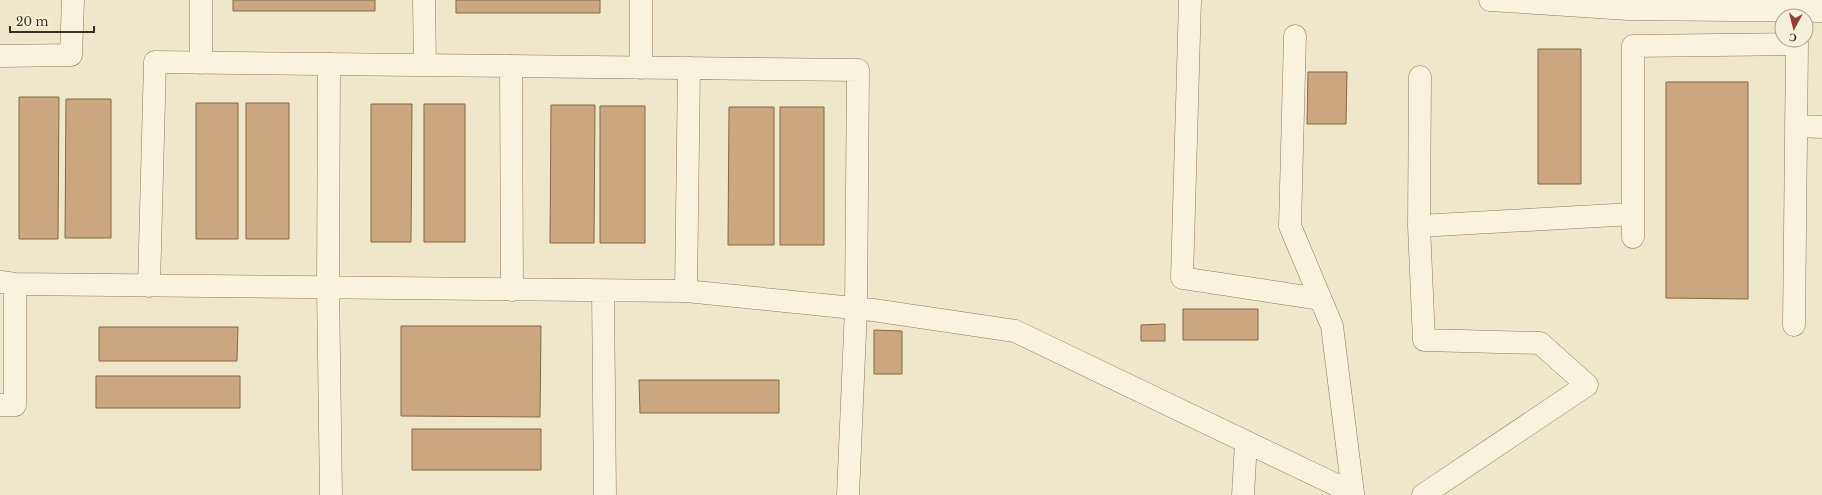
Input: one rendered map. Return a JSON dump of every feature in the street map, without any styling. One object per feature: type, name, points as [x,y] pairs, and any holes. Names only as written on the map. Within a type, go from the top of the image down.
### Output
[{"type":"street","points":[[0,56],[71,54],[73,0]]},
{"type":"street","points":[[201,0],[201,62]]},
{"type":"street","points":[[424,0],[425,65]]},
{"type":"street","points":[[641,0],[641,68]]},
{"type":"street","points":[[1190,0],[1182,278],[1320,299]]},
{"type":"street","points":[[1490,0],[1822,11]]},
{"type":"street","points":[[1295,36],[1290,226],[1332,326],[1353,494]]},
{"type":"street","points":[[1633,237],[1633,46],[1797,44],[1794,325]]},
{"type":"street","points":[[149,286],[155,62],[858,70],[864,309],[848,495]]},
{"type":"street","points":[[329,64],[328,288],[331,495]]},
{"type":"street","points":[[511,66],[512,290]]},
{"type":"street","points":[[686,291],[689,68]]},
{"type":"street","points":[[1420,77],[1420,226],[1424,340],[1540,343],[1587,385],[1423,495]]},
{"type":"street","points":[[1796,126],[1822,127]]},
{"type":"street","points":[[1420,226],[1633,214]]},
{"type":"street","points":[[0,405],[15,405],[7,283],[149,286],[686,291],[864,309],[1015,331],[1353,494]]},
{"type":"street","points":[[603,291],[605,495]]},
{"type":"street","points":[[1243,495],[1246,442]]},
{"type":"building","points":[[233,0],[375,0],[375,11],[233,11]]},
{"type":"building","points":[[456,0],[600,0],[600,13],[456,13]]},
{"type":"building","points":[[1538,49],[1581,49],[1581,184],[1538,184]]},
{"type":"building","points":[[1308,72],[1347,72],[1346,124],[1307,124]]},
{"type":"building","points":[[1666,82],[1748,82],[1748,299],[1666,298]]},
{"type":"building","points":[[19,97],[59,97],[58,239],[19,239]]},
{"type":"building","points":[[66,99],[111,99],[111,238],[65,238]]},
{"type":"building","points":[[196,103],[238,103],[238,239],[196,239]]},
{"type":"building","points":[[246,103],[289,103],[289,239],[246,239]]},
{"type":"building","points":[[371,104],[412,104],[411,242],[371,242]]},
{"type":"building","points":[[424,104],[465,104],[465,242],[424,242]]},
{"type":"building","points":[[551,105],[595,105],[594,243],[550,243]]},
{"type":"building","points":[[600,106],[645,106],[645,243],[600,243]]},
{"type":"building","points":[[729,107],[774,107],[774,245],[728,245]]},
{"type":"building","points":[[780,107],[824,107],[824,245],[780,245]]},
{"type":"building","points":[[1183,309],[1258,309],[1258,340],[1183,340]]},
{"type":"building","points":[[1165,324],[1165,341],[1141,341],[1141,325]]},
{"type":"building","points":[[401,326],[541,326],[540,417],[401,416]]},
{"type":"building","points":[[99,327],[238,327],[237,361],[99,361]]},
{"type":"building","points":[[874,330],[902,331],[902,374],[874,374]]},
{"type":"building","points":[[96,376],[240,376],[240,408],[96,408]]},
{"type":"building","points":[[639,380],[779,380],[779,413],[640,413]]},
{"type":"building","points":[[412,429],[541,429],[541,470],[412,470]]}]
